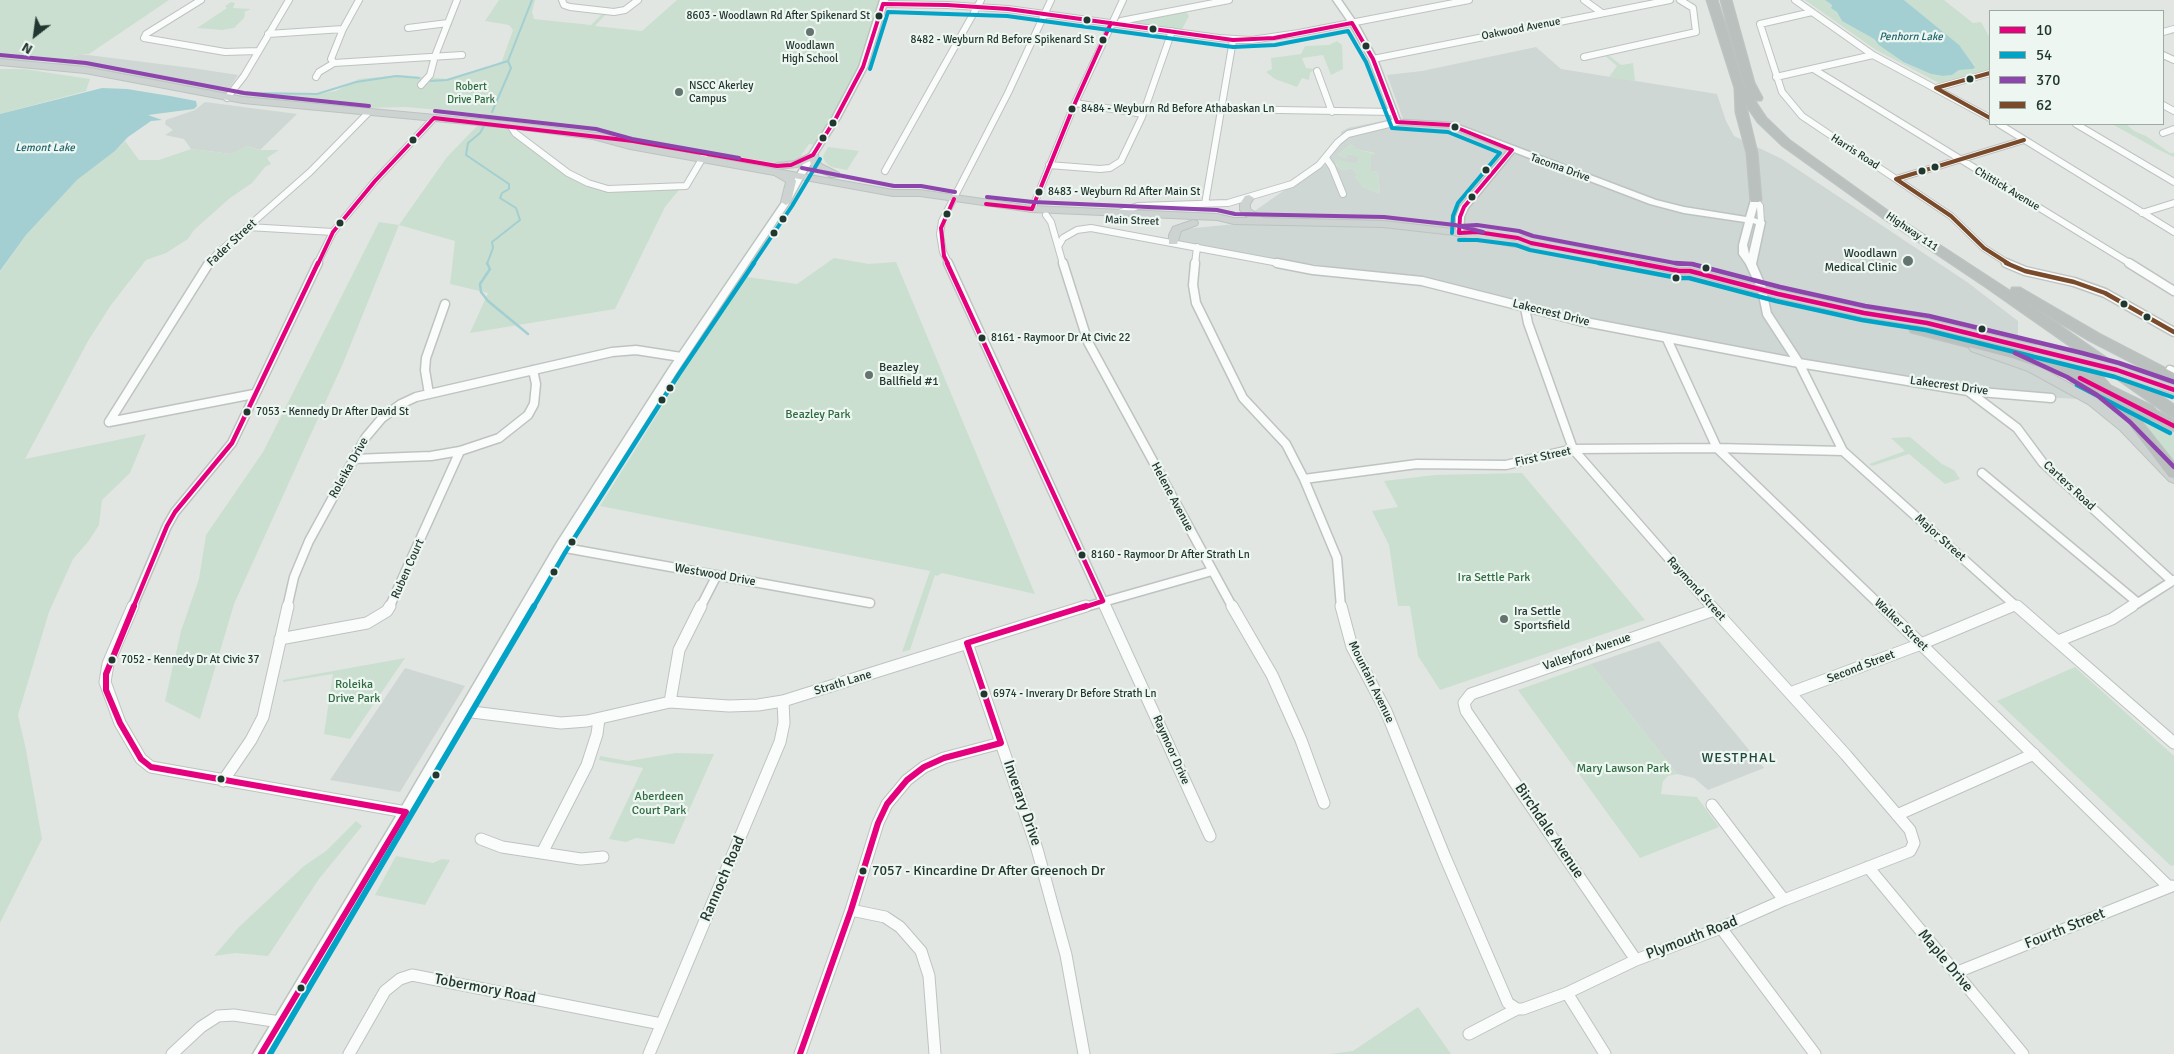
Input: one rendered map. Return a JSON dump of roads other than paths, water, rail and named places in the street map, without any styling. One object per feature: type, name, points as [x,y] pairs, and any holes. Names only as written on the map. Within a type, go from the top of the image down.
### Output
[{"type":"highway","name":"Highway 111","points":[[1712,0],[1739,86],[1762,120],[1786,143],[1889,217],[2174,412]]},
{"type":"highway","name":"Highway 111","points":[[1726,0],[1749,83],[1761,105],[1775,121],[1807,148],[2174,404]]},
{"type":"highway","points":[[1739,86],[1741,112],[1752,153],[1755,200]]},
{"type":"highway","points":[[1889,217],[2051,337],[2090,370],[2174,473]]},
{"type":"highway","points":[[1971,264],[2094,337],[2172,374]]},
{"type":"highway","points":[[1916,329],[2016,356],[2073,375],[2174,426]]},
{"type":"main road","name":"Main Street","points":[[0,62],[85,70],[227,98],[368,113],[510,125],[595,136],[630,146],[777,166],[824,180],[893,193],[920,194],[1032,209],[1217,217],[1234,221],[1372,223],[1459,233],[1515,244],[1531,243],[1679,271],[1689,276],[1747,291],[1762,290],[1864,313],[1927,323],[2093,363],[2174,390]]},
{"type":"main road","points":[[777,166],[797,164],[813,155],[816,166],[835,175]]},
{"type":"main road","name":"Main Street","points":[[703,156],[765,169],[835,175],[904,188],[920,194]]},
{"type":"main road","points":[[765,169],[787,177],[791,181],[786,202]]},
{"type":"main road","points":[[786,202],[806,185],[824,180]]},
{"type":"main road","points":[[1249,198],[1244,206],[1245,210],[1263,222]]},
{"type":"main road","name":"Main Street","points":[[1032,209],[1046,215],[1218,224],[1234,221]]},
{"type":"main road","points":[[1173,242],[1174,235],[1178,230],[1193,223]]},
{"type":"main road","name":"Main Street","points":[[1864,313],[2006,358],[2064,384],[2092,401],[2125,427],[2174,478]]},
{"type":"street","points":[[201,0],[146,34],[144,38],[225,52],[258,51]]},
{"type":"street","points":[[227,98],[244,76],[289,0]]},
{"type":"street","points":[[334,63],[330,59],[343,29],[359,0]]},
{"type":"street","points":[[421,85],[430,74],[434,56],[458,0]]},
{"type":"street","points":[[562,0],[564,5],[570,7],[616,12],[627,9],[638,0]]},
{"type":"street","points":[[885,171],[981,0]]},
{"type":"street","name":"Raymoor Drive","points":[[1050,0],[1046,14],[941,228],[944,256],[1210,836]]},
{"type":"street","points":[[1032,209],[1048,165],[1075,103],[1111,22],[1124,0]]},
{"type":"street","points":[[1186,8],[1190,0]]},
{"type":"street","points":[[1111,22],[1229,0]]},
{"type":"street","points":[[1337,0],[1373,59],[1397,122]]},
{"type":"street","points":[[262,1054],[406,812],[560,547],[681,357],[786,202],[836,118],[861,71],[884,2],[978,7],[1046,14],[1232,40],[1274,38],[1469,0]]},
{"type":"street","points":[[1584,0],[1602,13]]},
{"type":"street","name":"Oakwood Avenue","points":[[1373,59],[1670,0]]},
{"type":"street","points":[[1584,57],[1696,32],[1698,29],[1693,8],[1680,0]]},
{"type":"street","points":[[1795,0],[1872,55],[1989,117]]},
{"type":"street","name":"Harris Road","points":[[1812,12],[1766,21],[1760,24],[1782,92],[1802,116],[1951,216],[1984,248],[2003,262],[2025,271],[2074,282],[2105,293],[2174,332]]},
{"type":"street","points":[[408,28],[448,23]]},
{"type":"street","points":[[268,34],[343,29]]},
{"type":"street","points":[[1048,165],[1094,170],[1115,166],[1123,159],[1143,114],[1172,31]]},
{"type":"street","points":[[1206,204],[1232,40]]},
{"type":"street","points":[[316,77],[319,72],[334,63],[462,55]]},
{"type":"street","points":[[1776,77],[1815,70],[1872,55]]},
{"type":"street","points":[[1316,70],[1332,112]]},
{"type":"street","name":"Chittick Avenue","points":[[1815,70],[1958,160],[2174,291]]},
{"type":"street","points":[[1936,88],[1988,75]]},
{"type":"street","points":[[1075,103],[1143,114]]},
{"type":"street","points":[[1222,109],[1394,112]]},
{"type":"street","name":"Fader Street","points":[[254,394],[109,422],[206,267],[217,254],[310,172],[368,113]]},
{"type":"street","points":[[406,812],[223,782],[156,768],[147,764],[138,756],[120,723],[104,682],[108,664],[166,526],[175,512],[232,443],[333,232],[376,181],[434,118]]},
{"type":"street","name":"Tacoma Drive","points":[[1116,214],[1138,206],[1228,203],[1249,198],[1303,178],[1326,158],[1338,142],[1348,134],[1397,122],[1428,122],[1450,125],[1512,150],[1663,205],[1761,222]]},
{"type":"street","points":[[510,125],[515,133],[568,173],[588,184],[608,189],[686,186],[703,156]]},
{"type":"street","points":[[2001,125],[2174,232]]},
{"type":"street","points":[[2078,125],[2174,182]]},
{"type":"street","points":[[2163,133],[2174,129]]},
{"type":"street","points":[[1896,179],[2024,140]]},
{"type":"street","points":[[1459,233],[1460,217],[1464,207],[1512,150]]},
{"type":"street","points":[[1326,158],[1332,167],[1342,194]]},
{"type":"street","points":[[1755,200],[1743,245],[1744,254],[1751,264],[1762,290]]},
{"type":"street","points":[[1751,264],[1761,222],[1760,206],[1755,200]]},
{"type":"street","points":[[2142,213],[2174,203]]},
{"type":"street","name":"Helene Avenue","points":[[1046,215],[1051,222],[1059,244],[1067,279],[1088,342],[1212,571],[1272,675],[1301,740],[1324,803]]},
{"type":"street","points":[[248,227],[333,232]]},
{"type":"street","name":"Lakecrest Drive","points":[[1059,244],[1063,238],[1073,232],[1091,228],[1322,271],[1422,281],[1525,308],[1667,339],[1799,363],[1968,391],[2051,398]]},
{"type":"street","name":"Mountain Avenue","points":[[1197,247],[1193,285],[1200,310],[1243,398],[1286,444],[1304,479],[1337,558],[1340,606],[1352,647],[1386,711],[1445,857],[1508,1003],[1517,1009]]},
{"type":"street","name":"Major Street","points":[[1762,290],[1767,314],[1799,363],[1843,451],[2015,605],[2174,743]]},
{"type":"street","points":[[429,394],[425,370],[426,358],[445,304]]},
{"type":"street","name":"Raymond Street","points":[[1525,308],[1528,323],[1573,449],[1910,830],[1914,843]]},
{"type":"street","name":"Walker Street","points":[[1667,339],[1717,448],[2171,886]]},
{"type":"street","name":"Roleika Drive","points":[[223,782],[261,723],[294,577],[308,541],[369,433],[387,414],[401,404],[429,394],[624,350],[681,357]]},
{"type":"street","points":[[353,459],[414,458],[460,451],[500,438],[528,415],[535,399],[536,384],[533,370]]},
{"type":"street","name":"Carters Road","points":[[1968,391],[2017,428],[2043,462],[2173,580]]},
{"type":"street","name":"First Street","points":[[1304,479],[1417,464],[1506,465],[1573,449],[1717,448],[1843,451]]},
{"type":"street","name":"Ruben Court","points":[[280,639],[367,622],[387,611],[394,601],[460,451]]},
{"type":"street","points":[[1982,473],[2138,603]]},
{"type":"street","name":"Westwood Drive","points":[[560,547],[870,603]]},
{"type":"street","name":"Strath Lane","points":[[464,711],[555,723],[574,723],[600,719],[670,702],[729,706],[758,705],[783,701],[1103,601],[1212,571]]},
{"type":"street","points":[[670,702],[679,650],[717,575]]},
{"type":"street","points":[[2058,641],[2112,619],[2173,580]]},
{"type":"street","name":"Second Street","points":[[1790,693],[1921,644],[2015,605]]},
{"type":"street","name":"Valleyford Avenue","points":[[1464,701],[1474,693],[1536,670],[1714,610]]},
{"type":"street","name":"Inverary Drive","points":[[967,643],[1037,849],[1066,955],[1084,1054]]},
{"type":"street","name":"Rannoch Road","points":[[649,1054],[780,742],[784,723],[783,701]]},
{"type":"street","name":"Birchdale Avenue","points":[[1464,701],[1466,711],[1636,960]]},
{"type":"street","points":[[543,851],[588,765],[600,719]]},
{"type":"street","points":[[800,1054],[820,992],[851,910],[878,823],[887,804],[896,792],[916,773],[937,760],[1001,743]]},
{"type":"street","points":[[1897,815],[2034,754]]},
{"type":"street","points":[[1712,806],[1784,900]]},
{"type":"street","points":[[481,839],[502,847],[543,851],[581,859],[603,857]]},
{"type":"street","name":"Plymouth Road","points":[[1469,1034],[1517,1009],[1523,1009],[1567,993],[1636,960],[1721,928],[1784,900],[1910,851],[1914,843]]},
{"type":"street","name":"Maple Drive","points":[[1868,867],[2023,1054]]},
{"type":"street","name":"Fourth Street","points":[[1955,974],[2171,886]]},
{"type":"street","points":[[851,910],[885,917],[900,927],[921,951],[929,976],[936,1054]]},
{"type":"street","points":[[1721,928],[1815,1054]]},
{"type":"street","name":"Tobermory Road","points":[[350,1054],[385,991],[394,982],[412,975],[661,1024]]},
{"type":"street","points":[[1567,993],[1605,1054]]},
{"type":"street","points":[[172,1054],[201,1027],[218,1016],[234,1015],[280,1022]]},
{"type":"water","name":"Penhorn Lake","points":[[1825,0],[1904,0],[1959,45],[1975,67],[1943,76],[1931,74],[1903,62],[1879,45],[1874,39],[1842,21],[1837,12],[1831,8],[1832,5]]},
{"type":"water","name":"Lemont Lake","points":[[102,88],[127,89],[170,96],[196,101],[197,106],[194,109],[148,115],[162,120],[151,121],[128,137],[115,151],[77,180],[26,235],[0,271],[0,114]]},
{"type":"waterway","points":[[508,61],[532,0]]},
{"type":"waterway","points":[[430,81],[447,80],[508,61]]},
{"type":"waterway","points":[[492,112],[511,68],[508,61]]},
{"type":"waterway","points":[[252,93],[317,94],[356,82],[396,76],[419,78]]},
{"type":"waterway","points":[[484,126],[480,133],[468,143],[466,155],[509,184],[509,189],[502,193],[500,198],[516,208],[520,220],[492,242],[493,248],[487,263]]},
{"type":"waterway","points":[[487,263],[490,269],[480,284],[481,292],[488,301],[528,334]]},
{"type":"place","name":"8603 - Woodlawn Rd After Spikenard St","points":[[879,16]]},
{"type":"place","name":"Woodlawn High School","points":[[810,32]]},
{"type":"place","name":"8482 - Weyburn Rd Before Spikenard St","points":[[1103,40]]},
{"type":"place","name":"NSCC Akerley Campus","points":[[679,92]]},
{"type":"place","name":"8484 - Weyburn Rd Before Athabaskan Ln","points":[[1072,109]]},
{"type":"place","name":"8483 - Weyburn Rd After Main St","points":[[1039,192]]},
{"type":"place","name":"Woodlawn Medical Clinic","points":[[1908,261]]},
{"type":"place","name":"8161 - Raymoor Dr At Civic 22","points":[[982,338]]},
{"type":"place","name":"Beazley Ballfield #1","points":[[869,375]]},
{"type":"place","name":"7053 - Kennedy Dr After David St","points":[[247,412]]},
{"type":"place","name":"8160 - Raymoor Dr After Strath Ln","points":[[1082,555]]},
{"type":"place","name":"Ira Settle Sportsfield","points":[[1504,619]]},
{"type":"place","name":"7052 - Kennedy Dr At Civic 37","points":[[112,660]]},
{"type":"place","name":"6974 - Inverary Dr Before Strath Ln","points":[[984,694]]},
{"type":"place","name":"7057 - Kincardine Dr After Greenoch Dr","points":[[863,871]]},
{"type":"district","name":"WESTPHAL","points":[[1739,758]]},
{"type":"park label","name":"Robert Drive Park","points":[[471,93]]},
{"type":"park label","name":"Beazley Park","points":[[818,415]]},
{"type":"park label","name":"Ira Settle Park","points":[[1494,578]]},
{"type":"park label","name":"Roleika Drive Park","points":[[354,692]]},
{"type":"park label","name":"Mary Lawson Park","points":[[1623,769]]},
{"type":"park label","name":"Aberdeen Court Park","points":[[659,804]]}]
